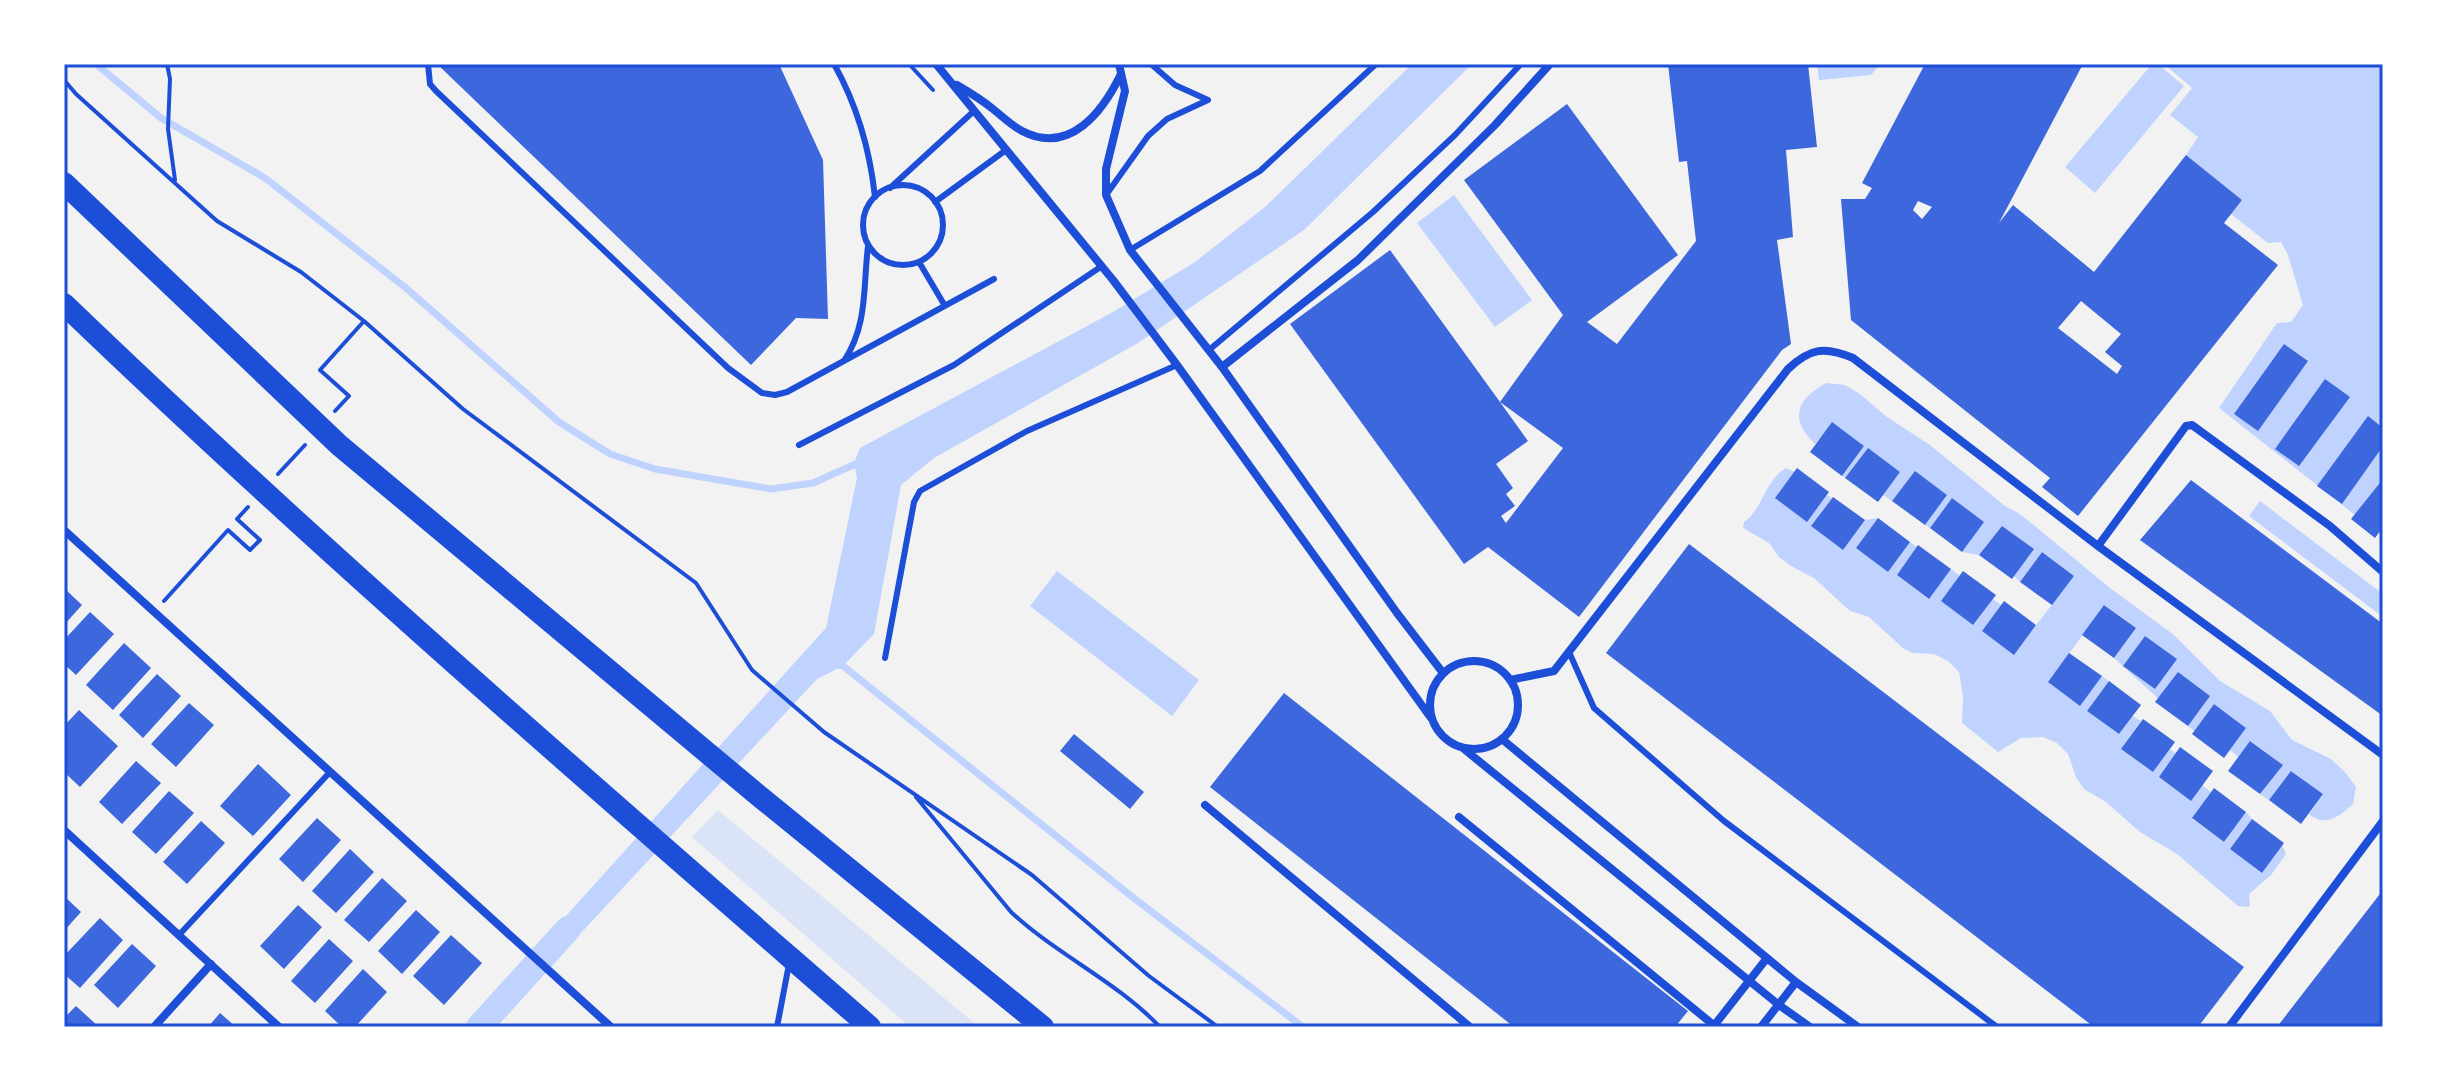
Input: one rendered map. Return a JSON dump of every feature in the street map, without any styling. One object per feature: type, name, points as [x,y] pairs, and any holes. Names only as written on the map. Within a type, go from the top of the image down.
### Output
[{"type":"highway","points":[[64,183],[339,445],[759,796],[1043,1027]]},
{"type":"highway","points":[[64,304],[621,811],[870,1027]]},
{"type":"highway","points":[[64,323],[138,374]]},
{"type":"street","points":[[936,64],[1102,266],[1177,365],[1443,738],[1464,749],[1810,1027]]},
{"type":"street","points":[[1222,367],[1358,260],[1495,125],[1550,64]]},
{"type":"street","points":[[947,78],[1025,133],[1045,138],[1083,128],[1110,97],[1120,68]]},
{"type":"street","points":[[1120,68],[1125,91],[1106,169],[1106,195],[1130,250],[1222,367],[1443,673]]},
{"type":"street","points":[[1510,680],[1554,671],[1788,369],[1801,357],[1817,351],[1835,350],[1853,358],[2098,546],[2383,755]]},
{"type":"street","points":[[2098,546],[2186,426],[2192,425],[2330,526],[2383,572]]},
{"type":"street","points":[[64,530],[611,1027]]},
{"type":"street","points":[[1431,718],[1431,694],[1443,673],[1453,666],[1477,661],[1500,669],[1510,680],[1518,703],[1512,729],[1503,740],[1491,747],[1464,749]]},
{"type":"street","points":[[1503,740],[1796,982],[1858,1027]]},
{"type":"street","points":[[1205,805],[1470,1027]]},
{"type":"street","points":[[1459,817],[1714,1026],[1767,958]]},
{"type":"street","points":[[2229,1027],[2383,821]]},
{"type":"street","points":[[64,830],[279,1027]]},
{"type":"street","points":[[154,1027],[211,964]]},
{"type":"street","points":[[1761,1027],[1796,982]]},
{"type":"lane","points":[[428,64],[430,84],[436,91],[728,368],[762,393],[775,395],[798,387],[994,279]]},
{"type":"lane","points":[[834,64],[862,130],[871,162],[875,197]]},
{"type":"lane","points":[[1106,195],[1148,136],[1167,119],[1208,100],[1175,85],[1151,64]]},
{"type":"lane","points":[[1130,250],[1260,171],[1376,64]]},
{"type":"lane","points":[[1209,350],[1373,212],[1455,135],[1519,66]]},
{"type":"lane","points":[[844,362],[862,324],[868,246],[863,229],[865,212],[875,197],[890,188],[974,111]]},
{"type":"lane","points":[[935,202],[1006,150]]},
{"type":"lane","points":[[868,246],[877,257],[890,264],[905,266],[931,254],[939,243],[943,229],[935,202],[923,190],[906,185],[890,188]]},
{"type":"lane","points":[[919,262],[945,306]]},
{"type":"lane","points":[[799,445],[954,365],[1102,266]]},
{"type":"lane","points":[[885,658],[914,502],[920,491],[1027,431],[1177,365]]},
{"type":"lane","points":[[1569,652],[1594,708],[1724,821],[1997,1027]]},
{"type":"lane","points":[[179,935],[330,772]]},
{"type":"lane","points":[[777,1027],[791,957]]},
{"type":"path","points":[[167,64],[168,129],[175,183]]},
{"type":"path","points":[[64,80],[217,221],[301,272],[364,321],[463,409],[696,583],[752,670],[824,732],[1032,875],[1149,976],[1218,1027]]},
{"type":"path","points":[[329,418],[349,396],[320,370],[364,321]]},
{"type":"path","points":[[278,474],[308,441]]},
{"type":"path","points":[[154,612],[228,530],[250,550],[260,540],[237,519],[257,497]]},
{"type":"path","points":[[912,793],[1011,912],[1029,929],[1123,994],[1160,1027]]},
{"type":"shaded area","points":[[718,810],[979,1027],[910,1027],[692,837]]},
{"type":"water","points":[[1412,64],[1472,64],[1304,230],[1138,343],[934,458],[901,485],[874,634],[843,666],[817,679],[553,963],[537,948],[826,628],[857,478],[854,463],[860,448],[1113,312],[1195,262],[1265,207]]},
{"type":"water","points":[[1817,64],[1880,64],[1871,75],[1819,80]]},
{"type":"water","points":[[2152,64],[2158,64],[2184,86],[2095,193],[2065,167]]},
{"type":"water","points":[[2164,64],[2383,64],[2383,537],[2219,408],[2277,323],[2291,322],[2303,305],[2281,242],[2268,243],[2231,214],[2242,200],[2186,155],[2198,137],[2170,115],[2192,88]]},
{"type":"water","points":[[1454,195],[1532,300],[1495,327],[1417,223]]},
{"type":"water","points":[[1826,383],[1845,385],[1930,445],[2174,635],[2220,681],[2270,711],[2292,740],[2331,759],[2356,787],[2353,804],[2332,819],[2315,818],[2309,814],[2323,794],[2292,771],[2269,800],[2260,794],[2282,764],[2251,741],[2238,757],[2230,750],[2246,728],[2214,704],[2194,731],[2188,726],[2114,658],[2136,628],[2105,605],[2048,682],[2080,705],[2102,676],[2109,681],[2087,711],[2119,734],[2133,716],[2141,721],[2121,749],[2153,772],[2170,749],[2176,754],[2159,777],[2190,800],[2202,785],[2211,792],[2192,819],[2224,842],[2246,812],[2252,819],[2230,849],[2262,873],[2282,845],[2286,854],[2271,875],[2249,894],[2250,907],[2238,906],[2177,854],[2140,832],[2106,802],[2084,789],[2068,754],[2057,743],[2043,737],[2021,738],[1998,752],[1962,723],[1963,696],[1959,672],[1948,661],[1934,654],[1913,653],[1904,649],[1869,617],[1850,611],[1814,578],[1779,557],[1769,543],[1743,528],[1744,522],[1756,510],[1779,473],[1786,468],[1795,472],[1776,498],[1807,521],[1827,495],[1832,498],[1811,526],[1843,550],[1865,520],[1878,518],[1856,548],[1888,571],[1910,542],[1917,547],[1897,575],[1928,599],[1951,569],[1960,576],[1942,601],[1973,625],[1993,599],[2001,605],[1982,631],[2014,654],[2074,576],[2042,552],[2020,582],[2014,576],[2033,549],[2002,526],[1979,555],[1962,552],[1983,522],[1952,498],[1930,528],[1925,525],[1947,495],[1915,472],[1892,501],[1883,495],[1900,472],[1868,449],[1845,478],[1842,476],[1864,446],[1832,423],[1815,444],[1799,418],[1802,403]]},
{"type":"water","points":[[2260,501],[2383,594],[2383,617],[2249,516]]},
{"type":"water","points":[[1057,571],[1199,680],[1172,716],[1030,606]]},
{"type":"building","points":[[437,64],[779,64],[823,160],[828,319],[796,318],[751,365]]},
{"type":"building","points":[[1668,64],[1808,64],[1817,147],[1786,150],[1793,237],[1777,240],[1791,344],[1782,350],[1579,617],[1488,547],[1464,564],[1290,324],[1390,250],[1500,402],[1563,315],[1464,180],[1567,104],[1678,255],[1587,322],[1617,344],[1696,241],[1687,161],[1679,162]],"holes":[[[1500,402],[1563,448],[1506,523],[1501,516],[1515,506],[1506,494],[1513,488],[1496,464],[1528,441]]]},
{"type":"building","points":[[1925,64],[2083,64],[1999,223],[2013,205],[2094,272],[2186,155],[2242,200],[2224,223],[2278,265],[2078,516],[2042,487],[2050,478],[1851,320],[1841,199],[1865,199],[1872,188],[1862,183]],"holes":[[[1918,201],[1932,207],[1922,219],[1913,210]],[[2081,301],[2121,334],[2105,352],[2122,366],[2117,374],[2058,328]]]},
{"type":"building","points":[[2284,344],[2308,361],[2258,431],[2234,414]]},
{"type":"building","points":[[2325,379],[2350,397],[2299,466],[2275,449]]},
{"type":"building","points":[[2368,416],[2383,428],[2383,446],[2342,504],[2317,486]]},
{"type":"building","points":[[1832,422],[1864,446],[1842,476],[1810,452]]},
{"type":"building","points":[[1868,448],[1900,472],[1878,502],[1845,478]]},
{"type":"building","points":[[1797,468],[1829,492],[1807,522],[1775,498]]},
{"type":"building","points":[[1915,471],[1947,495],[1925,525],[1892,501]]},
{"type":"building","points":[[2383,479],[2383,527],[2375,538],[2351,519]]},
{"type":"building","points":[[2191,480],[2383,624],[2383,716],[2140,540]]},
{"type":"building","points":[[1833,497],[1865,520],[1843,550],[1811,526]]},
{"type":"building","points":[[1952,498],[1984,522],[1962,552],[1930,528]]},
{"type":"building","points":[[1878,518],[1910,542],[1888,572],[1856,548]]},
{"type":"building","points":[[2002,526],[2034,549],[2012,579],[1979,555]]},
{"type":"building","points":[[1689,544],[2244,967],[2198,1027],[2094,1027],[1606,653]]},
{"type":"building","points":[[1918,545],[1951,569],[1929,599],[1897,575]]},
{"type":"building","points":[[2042,552],[2074,576],[2052,605],[2020,582]]},
{"type":"building","points":[[1963,571],[1996,595],[1973,625],[1941,601]]},
{"type":"building","points":[[64,588],[82,605],[64,625]]},
{"type":"building","points":[[2004,601],[2036,625],[2014,655],[1982,631]]},
{"type":"building","points":[[2104,605],[2136,628],[2114,658],[2082,635]]},
{"type":"building","points":[[90,612],[114,634],[76,675],[64,664],[64,640]]},
{"type":"building","points":[[2145,636],[2177,659],[2155,689],[2123,666]]},
{"type":"building","points":[[124,643],[151,668],[113,710],[86,685]]},
{"type":"building","points":[[2069,653],[2102,676],[2080,706],[2048,682]]},
{"type":"building","points":[[2178,672],[2210,696],[2188,726],[2155,702]]},
{"type":"building","points":[[157,674],[181,696],[143,738],[119,715]]},
{"type":"building","points":[[2109,681],[2141,705],[2119,734],[2087,711]]},
{"type":"building","points":[[1284,693],[1688,1011],[1675,1027],[1514,1027],[1210,787]]},
{"type":"building","points":[[189,703],[214,725],[176,767],[151,744]]},
{"type":"building","points":[[2214,704],[2246,728],[2224,758],[2192,734]]},
{"type":"building","points":[[79,710],[118,746],[80,787],[64,772],[64,726]]},
{"type":"building","points":[[2143,719],[2175,742],[2153,772],[2121,749]]},
{"type":"building","points":[[1074,734],[1144,792],[1130,809],[1060,751]]},
{"type":"building","points":[[2250,741],[2283,765],[2260,794],[2228,771]]},
{"type":"building","points":[[2180,747],[2213,771],[2191,801],[2159,777]]},
{"type":"building","points":[[136,761],[161,783],[122,824],[99,802]]},
{"type":"building","points":[[258,764],[291,795],[253,836],[220,806]]},
{"type":"building","points":[[2291,771],[2323,794],[2301,824],[2269,800]]},
{"type":"building","points":[[2214,788],[2246,812],[2224,842],[2192,818]]},
{"type":"building","points":[[169,791],[194,813],[156,854],[132,832]]},
{"type":"building","points":[[317,818],[341,840],[303,882],[279,859]]},
{"type":"building","points":[[2252,819],[2284,843],[2262,873],[2230,849]]},
{"type":"building","points":[[201,821],[225,843],[187,884],[163,862]]},
{"type":"building","points":[[350,849],[374,872],[336,913],[312,891]]},
{"type":"building","points":[[382,878],[407,901],[369,942],[344,920]]},
{"type":"building","points":[[2383,890],[2383,1027],[2277,1027]]},
{"type":"building","points":[[64,896],[81,912],[64,931]]},
{"type":"building","points":[[298,905],[322,927],[284,969],[260,946]]},
{"type":"building","points":[[416,910],[440,932],[402,974],[378,951]]},
{"type":"building","points":[[100,918],[123,940],[80,988],[64,974],[64,956]]},
{"type":"building","points":[[451,935],[482,963],[444,1005],[413,976]]},
{"type":"building","points":[[329,939],[353,961],[315,1003],[291,981]]},
{"type":"building","points":[[132,944],[156,966],[118,1008],[94,985]]},
{"type":"building","points":[[363,969],[387,992],[355,1027],[342,1027],[325,1011]]},
{"type":"building","points":[[76,1006],[99,1027],[64,1027],[64,1018]]},
{"type":"building","points":[[220,1013],[236,1027],[208,1027]]},
{"type":"waterway","points":[[96,64],[161,118],[265,178],[406,288],[559,422],[610,454],[655,469],[771,489],[813,483],[860,462]]},
{"type":"waterway","points":[[835,664],[843,666],[1135,899],[1303,1027]]},
{"type":"waterway","points":[[479,1027],[568,929]]}]
